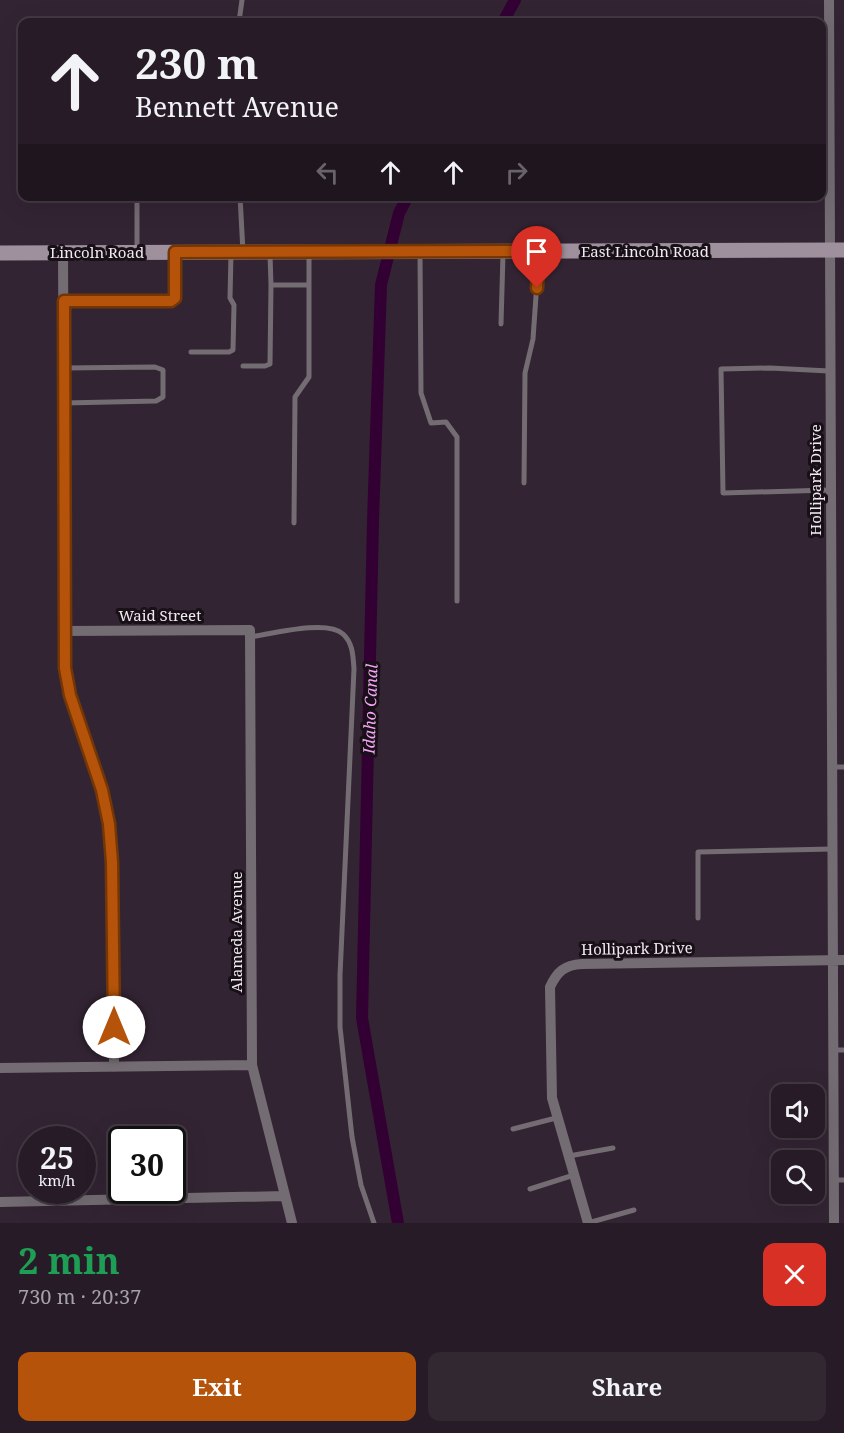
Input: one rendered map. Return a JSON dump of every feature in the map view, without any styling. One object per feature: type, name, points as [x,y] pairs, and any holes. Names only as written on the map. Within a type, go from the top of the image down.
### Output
[{"type":"main road","name":"East Lincoln Road","points":[[414,252],[836,250]]},
{"type":"main road","name":"Lincoln Road","points":[[0,253],[414,252]]},
{"type":"street","name":"Hollipark Drive","points":[[829,0],[836,250],[829,371],[833,849],[838,960],[839,1180],[834,1223]]},
{"type":"street","points":[[63,253],[65,668],[70,695],[102,790],[109,824],[112,862],[114,1066]]},
{"type":"street","name":"Waid Street","points":[[64,631],[250,630],[250,637]]},
{"type":"street","name":"Alameda Avenue","points":[[250,637],[252,1065],[292,1223]]},
{"type":"street","name":"Hollipark Drive","points":[[588,1223],[556,1118],[550,1085],[550,987],[555,976],[572,964],[838,960]]},
{"type":"street","points":[[0,1068],[252,1065]]},
{"type":"street","points":[[0,1202],[285,1196]]},
{"type":"lane","points":[[240,18],[242,0]]},
{"type":"lane","points":[[137,252],[138,201]]},
{"type":"lane","points":[[191,352],[230,352],[233,350],[234,305],[230,298],[237,252],[240,201]]},
{"type":"lane","points":[[501,324],[503,251]]},
{"type":"lane","points":[[524,483],[525,373],[533,339],[539,251]]},
{"type":"lane","points":[[64,301],[171,301],[175,298],[175,252]]},
{"type":"lane","points":[[243,366],[270,364],[270,252]]},
{"type":"lane","points":[[294,523],[295,397],[309,377],[309,252]]},
{"type":"lane","points":[[414,252],[421,393],[431,423],[446,422],[456,437],[457,601]]},
{"type":"lane","points":[[271,285],[309,285]]},
{"type":"lane","points":[[63,403],[156,401],[163,397],[163,370],[155,367],[64,368]]},
{"type":"lane","points":[[829,371],[770,368],[721,369],[723,493],[830,490]]},
{"type":"lane","points":[[250,637],[316,627],[332,628],[343,633],[352,647],[354,669],[340,964],[340,1027],[352,1137],[361,1185],[374,1223]]},
{"type":"lane","points":[[832,767],[844,767]]},
{"type":"lane","points":[[698,918],[698,852],[833,849]]},
{"type":"lane","points":[[513,1129],[556,1118]]},
{"type":"lane","points":[[568,1156],[613,1148]]},
{"type":"lane","points":[[530,1189],[574,1175]]},
{"type":"lane","points":[[588,1223],[634,1210]]},
{"type":"waterway","name":"Idaho Canal","points":[[505,18],[515,0]]},
{"type":"waterway","name":"Idaho Canal","points":[[398,1223],[362,1018],[373,521],[381,285],[399,213],[405,201]]},
{"type":"route","points":[[114,1027],[112,862],[109,824],[102,790],[70,695],[65,668],[63,618],[64,301],[171,301],[175,298],[175,252],[539,251],[537,288]]}]
